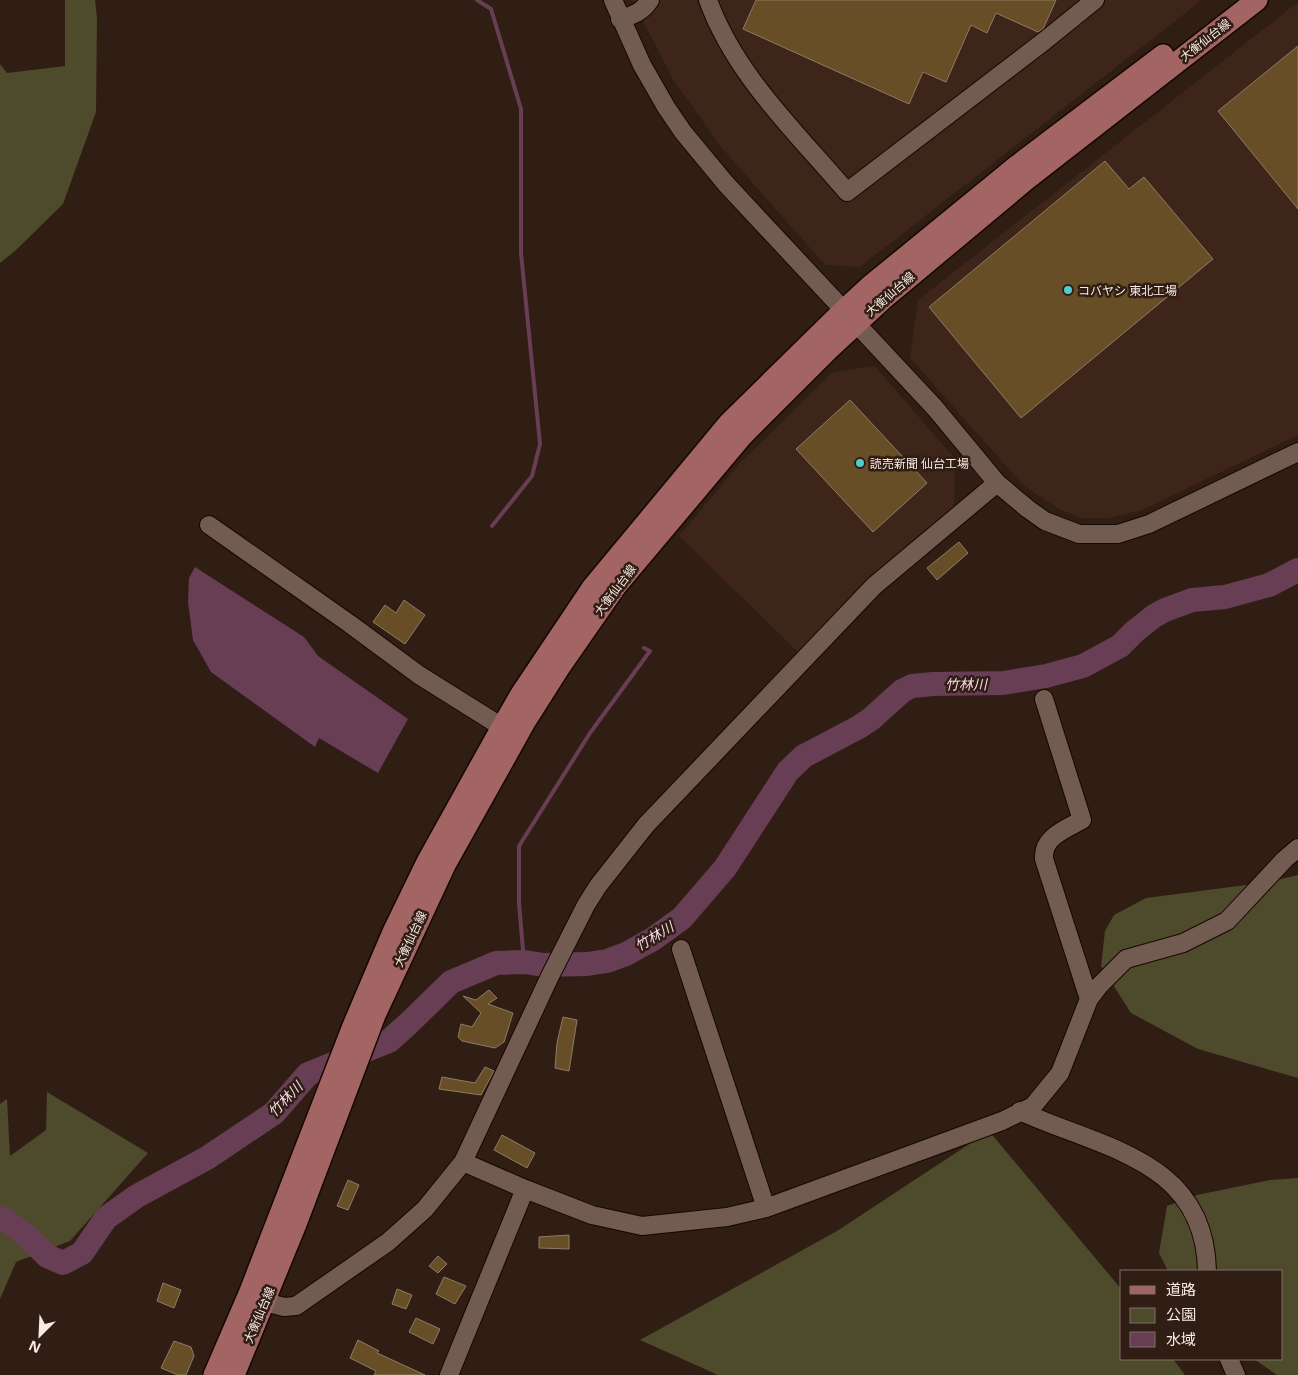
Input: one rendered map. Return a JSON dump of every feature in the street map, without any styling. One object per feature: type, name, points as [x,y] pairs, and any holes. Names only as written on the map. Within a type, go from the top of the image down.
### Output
[{"type":"main road","name":"大衡仙台線","points":[[234,1375],[296,1224],[375,1015],[445,864],[526,720],[616,586],[742,436],[850,317],[870,286],[1018,165],[1235,0]]},
{"type":"main road","name":"大衡仙台線","points":[[214,1375],[249,1294],[393,932],[427,862],[521,694],[592,588],[729,423],[850,317],[882,300],[1027,179],[1257,0]]},
{"type":"street","points":[[613,0],[642,65],[683,132],[732,191],[816,283],[935,408],[997,483],[1045,521],[1058,528],[1079,534],[1118,534],[1149,524],[1298,452]]},
{"type":"street","points":[[620,19],[634,15],[643,9],[650,0]]},
{"type":"street","points":[[708,0],[726,41],[769,103],[847,192],[1036,48],[1095,0]]},
{"type":"street","points":[[265,1302],[284,1307],[296,1306],[388,1242],[425,1209],[463,1162],[550,976],[598,886],[646,825],[874,586],[997,483]]},
{"type":"street","points":[[209,525],[419,675],[502,727]]},
{"type":"street","points":[[1044,699],[1082,820],[1059,833],[1046,844],[1044,859],[1088,999]]},
{"type":"street","points":[[463,1162],[592,1215],[642,1226],[728,1217],[766,1208],[1002,1121],[1033,1106],[1060,1073],[1088,999],[1098,986],[1126,958],[1183,943],[1227,922],[1285,858],[1298,848]]},
{"type":"street","points":[[681,949],[766,1208]]},
{"type":"street","points":[[1020,1111],[1137,1158],[1164,1177],[1187,1202],[1198,1224],[1206,1251],[1207,1270]]},
{"type":"street","points":[[449,1375],[525,1189]]},
{"type":"street","points":[[1229,1360],[1236,1375]]},
{"type":"shaded area","points":[[632,0],[1202,0],[860,267],[825,265],[722,148],[674,81]]},
{"type":"shaded area","points":[[1298,2],[1298,435],[1142,510],[1110,518],[1081,518],[1057,508],[1023,485],[910,358],[918,300]]},
{"type":"shaded area","points":[[875,366],[955,459],[954,508],[865,582],[798,652],[679,536],[741,462],[833,372]]},
{"type":"green space","points":[[65,0],[95,0],[97,17],[96,112],[63,204],[0,263],[0,64],[7,73],[65,66]]},
{"type":"green space","points":[[1298,875],[1298,1078],[1198,1049],[1131,1013],[1101,966],[1105,931],[1114,915],[1146,898],[1269,882]]},
{"type":"green space","points":[[47,1092],[148,1153],[70,1241],[16,1262],[0,1299],[0,1104],[7,1099],[10,1156],[46,1130]]},
{"type":"green space","points":[[989,1131],[1120,1288],[1120,1360],[1174,1360],[1185,1375],[718,1375],[640,1340],[837,1231]]},
{"type":"green space","points":[[1298,1178],[1298,1375],[1277,1375],[1255,1360],[1283,1360],[1283,1270],[1168,1270],[1159,1253],[1167,1206],[1197,1195],[1270,1180]]},
{"type":"water","points":[[195,567],[304,637],[318,656],[408,719],[378,773],[319,738],[315,747],[211,672],[193,640],[188,602],[189,578]]},
{"type":"building","points":[[756,0],[1056,0],[1043,29],[1038,32],[996,13],[987,33],[971,25],[946,82],[923,72],[909,104],[743,29]]},
{"type":"building","points":[[1298,46],[1298,209],[1218,111]]},
{"type":"building","points":[[1105,161],[1129,189],[1144,177],[1213,259],[1021,418],[929,307]]},
{"type":"building","points":[[850,400],[927,483],[873,532],[796,449]]},
{"type":"building","points":[[959,542],[968,553],[937,580],[927,568]]},
{"type":"building","points":[[404,600],[425,615],[405,644],[373,622],[385,605],[396,613]]},
{"type":"building","points":[[489,990],[497,998],[488,1004],[513,1013],[504,1042],[495,1048],[462,1041],[458,1037],[461,1024],[472,1027],[481,1013],[463,996],[476,1000]]},
{"type":"building","points":[[563,1017],[577,1020],[569,1071],[555,1068],[557,1043]]},
{"type":"building","points":[[485,1067],[494,1071],[481,1095],[439,1089],[442,1077],[475,1083]]},
{"type":"building","points":[[502,1135],[535,1153],[527,1168],[494,1150]]},
{"type":"building","points":[[348,1180],[359,1185],[348,1210],[337,1206]]},
{"type":"building","points":[[569,1235],[569,1249],[539,1248],[539,1237]]},
{"type":"building","points":[[438,1256],[447,1264],[438,1273],[429,1266]]},
{"type":"building","points":[[444,1277],[466,1286],[455,1304],[436,1294]]},
{"type":"building","points":[[163,1283],[181,1290],[174,1308],[157,1301]]},
{"type":"building","points":[[397,1289],[412,1295],[406,1309],[392,1304]]},
{"type":"building","points":[[416,1318],[440,1329],[433,1344],[409,1332]]},
{"type":"building","points":[[358,1340],[379,1351],[377,1353],[425,1375],[374,1375],[376,1371],[350,1358]]},
{"type":"building","points":[[174,1341],[191,1347],[194,1356],[186,1375],[178,1375],[161,1368]]},
{"type":"waterway","points":[[477,0],[491,9],[521,109],[521,253],[540,444],[532,476],[492,526]]},
{"type":"waterway","name":"竹林川","points":[[0,1218],[26,1235],[47,1256],[63,1263],[82,1253],[106,1218],[137,1196],[207,1158],[274,1113],[308,1074],[389,1041],[451,982],[496,963],[524,962],[544,965],[587,964],[607,961],[626,954],[653,939],[682,918],[725,868],[788,771],[804,756],[871,719],[902,691],[912,686],[1003,683],[1046,676],[1083,666],[1120,646],[1134,632],[1165,610],[1192,600],[1225,597],[1269,585],[1298,570]]},
{"type":"waterway","points":[[524,962],[519,903],[519,846],[590,733],[650,651],[644,648]]},
{"type":"place","name":"コバヤシ 東北工場","points":[[1068,290]]},
{"type":"place","name":"読売新聞 仙台工場","points":[[860,463]]}]
